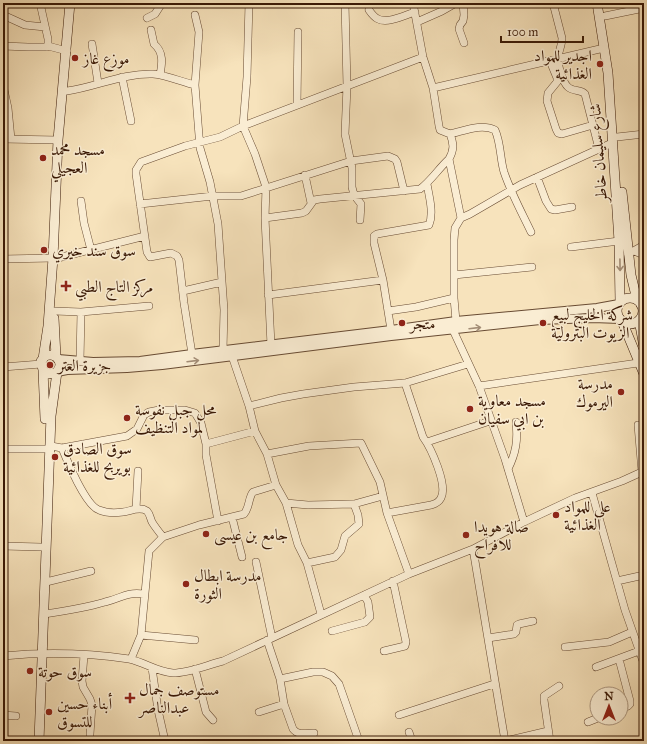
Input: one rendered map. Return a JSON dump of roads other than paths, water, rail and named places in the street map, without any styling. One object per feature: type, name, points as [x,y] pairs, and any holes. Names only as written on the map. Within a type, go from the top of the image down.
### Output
[{"type":"main road","points":[[39,741],[41,547],[51,416],[56,372],[60,366],[57,358],[53,328],[58,140],[67,52],[70,3]]},
{"type":"main road","points":[[34,741],[46,582],[48,447],[42,364],[46,342],[55,258],[74,3]]},
{"type":"main road","name":"شارع سليمان خاطر","points":[[598,3],[631,252],[630,275],[641,303]]},
{"type":"main road","name":"شارع سليمان خاطر","points":[[603,3],[613,77],[619,241],[619,303]]},
{"type":"main road","points":[[644,347],[641,319],[643,313],[641,303],[626,298],[619,303],[616,311],[644,374]]},
{"type":"main road","points":[[621,320],[629,324],[633,324],[641,319]]},
{"type":"main road","points":[[42,364],[49,355],[57,358]]},
{"type":"main road","points":[[42,364],[49,374],[56,372]]},
{"type":"street","points":[[40,3],[48,39],[48,46]]},
{"type":"street","points":[[147,18],[155,14],[162,3]]},
{"type":"street","points":[[249,3],[247,78],[243,126],[255,154],[266,187],[265,218],[271,345]]},
{"type":"street","points":[[345,3],[347,86],[345,134],[353,175],[352,187],[354,195],[361,204],[360,220]]},
{"type":"street","points":[[413,3],[423,57],[433,88],[440,130],[450,134],[484,127],[495,130],[505,173],[511,190],[531,232]]},
{"type":"street","points":[[417,22],[456,3]]},
{"type":"street","points":[[463,3],[464,15],[459,29],[464,43]]},
{"type":"street","points":[[552,3],[562,38],[562,44],[554,60],[557,82],[548,93],[547,101],[556,129],[558,133],[562,134],[593,125]]},
{"type":"street","points":[[605,16],[644,8]]},
{"type":"street","points":[[369,10],[376,18],[382,20],[390,20],[415,12]]},
{"type":"street","points":[[3,15],[25,25],[45,27]]},
{"type":"street","points":[[195,15],[199,32],[195,85],[201,153],[213,196],[218,224],[224,310],[223,350]]},
{"type":"street","points":[[151,30],[154,44],[158,47],[161,53],[162,62],[160,75]]},
{"type":"street","points":[[297,105],[298,32]]},
{"type":"street","points":[[92,44],[98,84]]},
{"type":"street","points":[[3,46],[28,48],[48,46],[67,52]]},
{"type":"street","points":[[433,88],[604,48]]},
{"type":"street","points":[[192,354],[180,265],[177,256],[171,253],[150,257],[147,252],[136,174],[138,166],[141,162],[200,142],[220,137],[243,126],[423,57]]},
{"type":"street","points":[[554,60],[567,86],[571,89],[584,92],[586,94],[599,149]]},
{"type":"street","points":[[67,90],[122,78],[153,74],[195,85]]},
{"type":"street","points":[[122,78],[132,121]]},
{"type":"street","points":[[3,85],[8,108],[11,139]]},
{"type":"street","points":[[265,218],[302,213],[306,211],[314,200],[420,189],[427,184],[449,159],[454,145],[450,134]]},
{"type":"street","points":[[456,321],[454,298],[454,240],[455,228],[461,218],[511,190],[615,140],[644,134]]},
{"type":"street","points":[[3,139],[58,140]]},
{"type":"street","points":[[140,204],[213,196],[241,196],[351,160],[388,156],[395,159],[399,167],[404,191]]},
{"type":"street","points":[[449,159],[461,218]]},
{"type":"street","points":[[305,175],[311,203]]},
{"type":"street","points":[[537,177],[546,201],[551,209],[555,210],[572,207]]},
{"type":"street","points":[[390,330],[383,280],[374,243],[374,236],[377,234],[429,225],[431,222],[431,211],[427,184]]},
{"type":"street","points":[[81,201],[84,223],[91,250]]},
{"type":"street","points":[[3,259],[55,258],[145,236]]},
{"type":"street","points":[[571,247],[619,241]]},
{"type":"street","points":[[631,252],[644,245]]},
{"type":"street","points":[[631,252],[644,255]]},
{"type":"street","points":[[454,275],[532,267]]},
{"type":"street","points":[[268,295],[383,280]]},
{"type":"street","points":[[183,291],[222,282]]},
{"type":"street","points":[[388,311],[454,298]]},
{"type":"street","points":[[57,358],[80,361],[140,361],[456,321],[590,309],[619,303]]},
{"type":"street","points":[[54,312],[81,312],[149,306]]},
{"type":"street","points":[[80,361],[81,312]]},
{"type":"street","points":[[56,372],[67,370],[148,366],[391,336],[540,320],[593,318],[621,320]]},
{"type":"street","points":[[453,330],[479,386],[508,469],[524,522]]},
{"type":"street","points":[[232,356],[249,406],[255,431],[267,454],[276,484],[286,503],[298,545],[307,563],[321,614]]},
{"type":"street","points":[[479,386],[638,363]]},
{"type":"street","points":[[3,367],[42,364]]},
{"type":"street","points":[[249,406],[303,394],[354,387],[405,383],[468,364]]},
{"type":"street","points":[[387,513],[436,503],[440,499],[443,488],[438,469],[427,442],[423,437],[405,383]]},
{"type":"street","points":[[3,449],[48,447],[62,448],[127,436],[137,429],[144,414],[149,412],[159,410],[185,410],[195,413],[202,423],[206,444],[206,455],[218,521]]},
{"type":"street","points":[[427,442],[490,421]]},
{"type":"street","points":[[508,469],[513,460],[518,439],[516,422]]},
{"type":"street","points":[[3,656],[40,653],[131,659],[152,668],[173,673],[195,669],[223,661],[393,581],[473,549],[524,522],[575,498],[592,493],[643,472],[638,425]]},
{"type":"street","points":[[206,444],[255,431]]},
{"type":"street","points":[[267,454],[309,446],[361,443],[380,482],[387,513],[409,574]]},
{"type":"street","points":[[62,448],[67,462],[85,496],[95,508],[114,513],[142,509],[148,512],[152,522],[162,537]]},
{"type":"street","points":[[136,509],[138,471]]},
{"type":"street","points":[[131,659],[141,635],[149,551],[162,537],[199,525],[244,514],[253,492],[276,484]]},
{"type":"street","points":[[592,493],[632,632],[644,664]]},
{"type":"street","points":[[286,503],[308,505],[354,504],[382,496]]},
{"type":"street","points":[[307,563],[335,557],[339,553],[345,536],[359,524],[358,515],[354,504]]},
{"type":"street","points":[[232,517],[242,557]]},
{"type":"street","points":[[3,546],[41,547]]},
{"type":"street","points":[[473,549],[494,684],[505,741],[548,731]]},
{"type":"street","points":[[256,562],[284,704],[296,732],[303,734],[314,733]]},
{"type":"street","points":[[46,582],[91,571]]},
{"type":"street","points":[[617,581],[644,575]]},
{"type":"street","points":[[384,650],[401,648],[405,646],[406,642],[393,581]]},
{"type":"street","points":[[44,614],[106,602],[128,593],[144,594]]},
{"type":"street","points":[[332,631],[365,622],[370,617],[368,602],[364,595]]},
{"type":"street","points":[[488,638],[514,634],[516,632],[517,625],[533,621]]},
{"type":"street","points":[[566,647],[609,642],[632,632]]},
{"type":"street","points":[[141,635],[195,640]]},
{"type":"street","points":[[596,667],[641,653]]},
{"type":"street","points":[[84,655],[82,681],[92,705],[90,734]]},
{"type":"street","points":[[619,659],[626,686]]},
{"type":"street","points":[[152,668],[158,710],[165,741]]},
{"type":"street","points":[[195,669],[206,712],[213,720]]},
{"type":"street","points":[[280,679],[313,672],[323,672],[332,676],[339,684],[359,741]]},
{"type":"street","points":[[399,715],[494,684]]},
{"type":"street","points":[[550,741],[544,696],[559,686]]},
{"type":"street","points":[[259,712],[284,704]]},
{"type":"street","points":[[3,715],[16,716]]},
{"type":"street","points":[[409,732],[412,741]]},
{"type":"place","name":"موزع غاز","points":[[75,58]]},
{"type":"place","name":"اجدير للمواد الغذائية","points":[[600,64]]},
{"type":"place","name":"مسجد محمد العجيلي","points":[[43,158]]},
{"type":"place","name":"سوق سند خيري","points":[[44,250]]},
{"type":"place","name":"مركز التاج الطبي","points":[[66,286]]},
{"type":"place","name":"متجر","points":[[402,323]]},
{"type":"place","name":"شركة الخليج لبيع الزيوت البترولية","points":[[543,323]]},
{"type":"place","name":"جزيرة العتر","points":[[50,365]]},
{"type":"place","name":"مدرسة اليرموك","points":[[621,392]]},
{"type":"place","name":"مسجد معاوية بن ابي سفيان","points":[[470,409]]},
{"type":"place","name":"محل جبل نفوسة لمواد التنظيف","points":[[127,418]]},
{"type":"place","name":"سوق الصادق بويربح للغذائية","points":[[55,457]]},
{"type":"place","name":"علي للمواد الغذائية","points":[[556,515]]},
{"type":"place","name":"جامع بن عيسى","points":[[206,534]]},
{"type":"place","name":"صالة هويدا للافراح","points":[[466,535]]},
{"type":"place","name":"مدرسة ابطال الثورة","points":[[186,584]]},
{"type":"place","name":"سوق حوتة","points":[[30,671]]},
{"type":"place","name":"مستوصف جمال عبدالناصر","points":[[130,698]]},
{"type":"place","name":"أبناء حسين للتسوق","points":[[49,712]]}]
